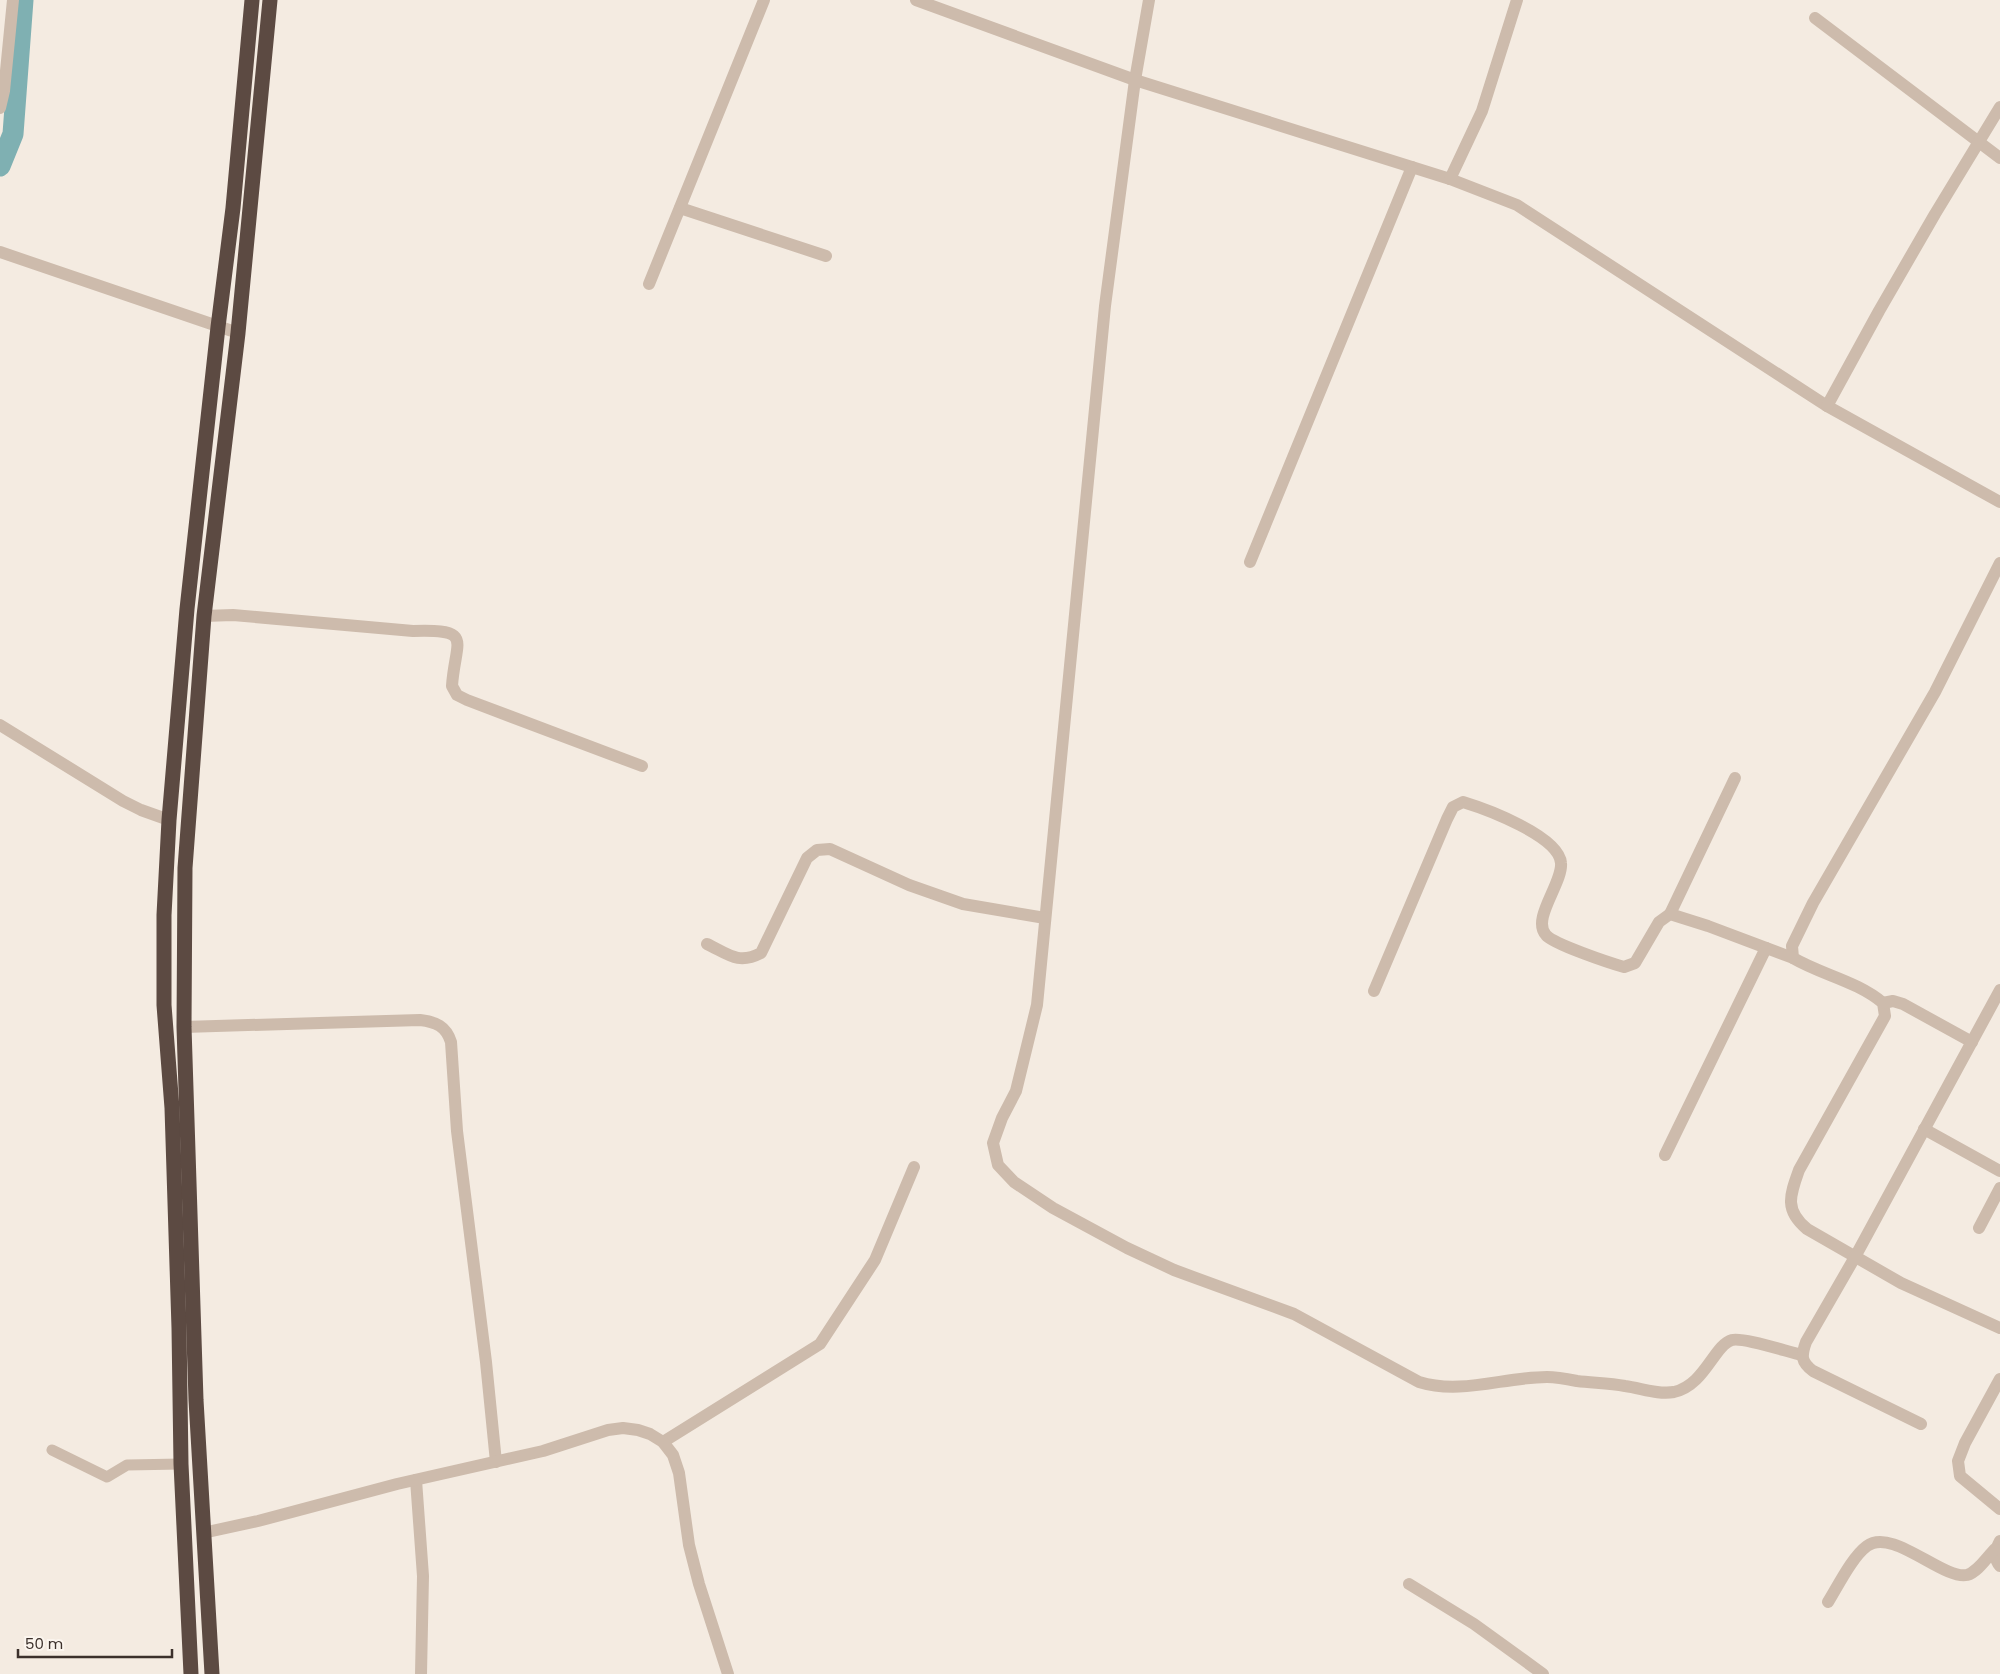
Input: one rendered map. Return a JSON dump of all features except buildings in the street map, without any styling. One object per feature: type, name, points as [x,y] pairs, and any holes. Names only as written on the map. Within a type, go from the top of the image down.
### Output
[{"type":"highway","points":[[191,1674],[181,1464],[174,1158],[164,1005],[164,914],[169,820],[187,609],[233,208],[252,0]]},
{"type":"highway","points":[[212,1674],[195,1390],[184,1027],[185,868],[204,616],[238,333],[270,0]]},
{"type":"street","points":[[0,108],[4,91],[13,0]]},
{"type":"street","points":[[650,284],[764,0]]},
{"type":"street","points":[[916,0],[1135,80],[1450,179],[1517,205],[1827,406],[2000,502]]},
{"type":"street","points":[[1149,0],[1135,80],[1106,306],[1037,1005],[1016,1091],[1002,1118],[993,1143],[998,1165],[1014,1182],[1053,1208],[1127,1248],[1174,1270],[1294,1314],[1419,1382],[1432,1386],[1472,1385],[1546,1377],[1624,1386],[1660,1393],[1674,1392],[1688,1386],[1699,1378],[1723,1345],[1732,1340],[1746,1341],[1802,1355]]},
{"type":"street","points":[[1450,179],[1482,111],[1517,0]]},
{"type":"street","points":[[1815,18],[2000,158]]},
{"type":"street","points":[[1827,406],[1930,222],[2000,108]]},
{"type":"street","points":[[1250,562],[1412,167]]},
{"type":"street","points":[[680,208],[826,256]]},
{"type":"street","points":[[0,252],[238,333]]},
{"type":"street","points":[[1793,958],[1792,946],[1813,904],[1935,692],[2000,563]]},
{"type":"street","points":[[204,616],[233,615],[413,631],[437,630],[451,633],[457,638],[459,648],[452,686],[457,695],[642,766]]},
{"type":"street","points":[[0,725],[123,801],[169,820]]},
{"type":"street","points":[[1374,991],[1452,807],[1463,802],[1479,807],[1540,836],[1553,847],[1561,862],[1559,878],[1545,908],[1542,926],[1546,935],[1557,942],[1624,967],[1635,964],[1659,922],[1670,914],[1735,778]]},
{"type":"street","points":[[707,944],[738,959],[750,959],[761,953],[807,858],[817,850],[830,849],[909,885],[963,904],[1045,918]]},
{"type":"street","points":[[1670,914],[1708,926],[1793,958],[1872,994],[1883,1003],[1885,1016],[1880,1027],[1812,1144],[1799,1170],[1791,1191],[1791,1208],[1796,1220],[1807,1229],[1855,1257],[1901,1283],[2000,1328]]},
{"type":"street","points":[[1666,1155],[1766,948]]},
{"type":"street","points":[[1920,1424],[1813,1372],[1805,1365],[1802,1355],[1806,1342],[1855,1257],[2000,990]]},
{"type":"street","points":[[1883,1003],[1893,1001],[1903,1004],[1972,1042]]},
{"type":"street","points":[[184,1027],[420,1020],[442,1025],[449,1034],[458,1131],[496,1462]]},
{"type":"street","points":[[1924,1129],[2000,1171]]},
{"type":"street","points":[[663,1442],[820,1344],[875,1260],[914,1167]]},
{"type":"street","points":[[1979,1228],[2000,1188]]},
{"type":"street","points":[[2000,1379],[1965,1443],[1958,1461],[1960,1476],[2000,1509]]},
{"type":"street","points":[[203,1533],[258,1522],[416,1480],[543,1451],[608,1430],[623,1428],[638,1430],[650,1434],[663,1442],[673,1455],[679,1473],[689,1545],[699,1584],[728,1674]]},
{"type":"street","points":[[416,1480],[423,1576],[421,1674]]},
{"type":"street","points":[[1828,1602],[1859,1553],[1876,1541],[1888,1542],[1904,1548],[1954,1573],[1966,1575],[1975,1571],[1998,1545]]},
{"type":"street","points":[[1998,1545],[1996,1562],[2000,1566]]},
{"type":"street","points":[[1409,1584],[1474,1624],[1543,1674]]},
{"type":"lane","points":[[52,1450],[108,1477],[127,1465],[181,1464]]},
{"type":"waterway","points":[[0,166],[13,134],[23,0]]}]
